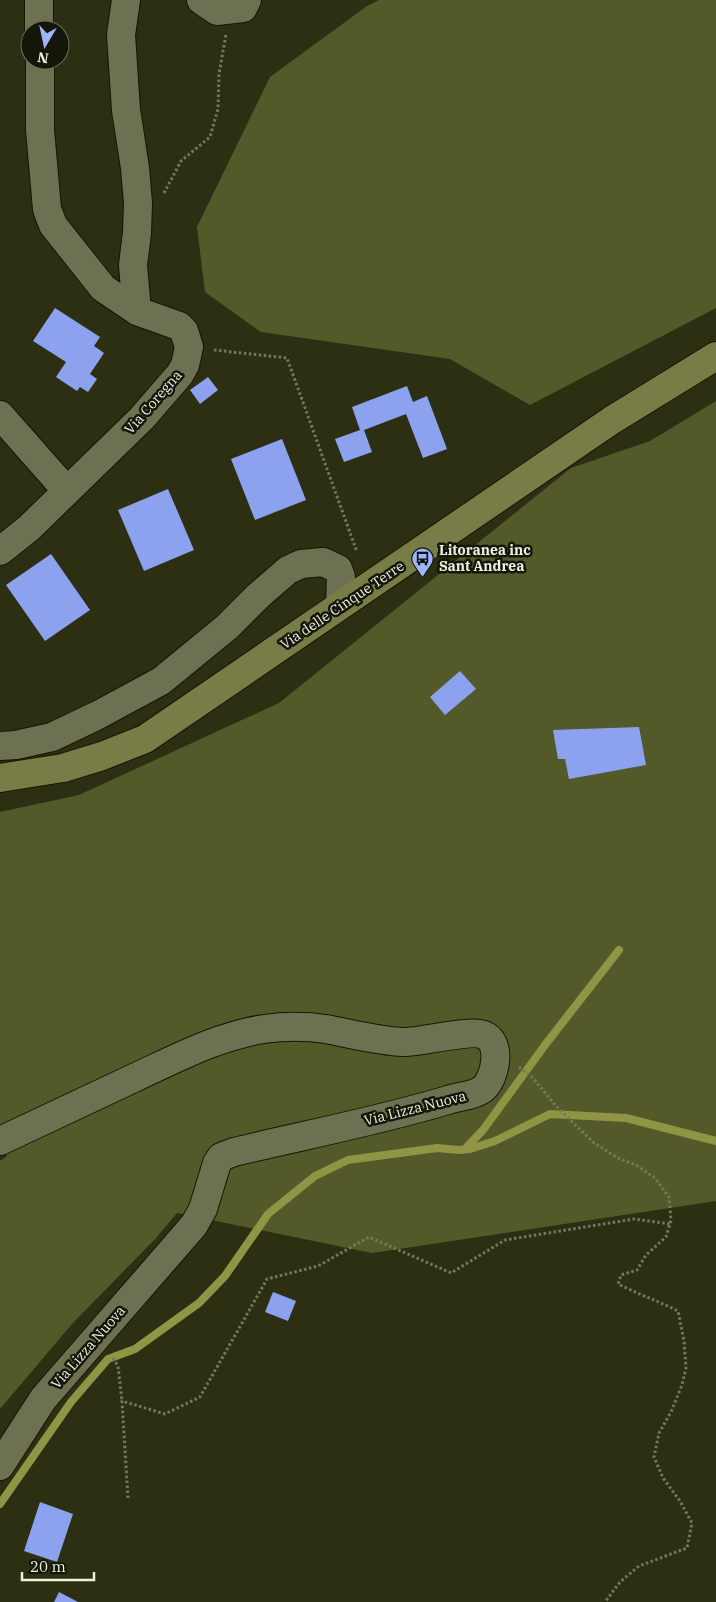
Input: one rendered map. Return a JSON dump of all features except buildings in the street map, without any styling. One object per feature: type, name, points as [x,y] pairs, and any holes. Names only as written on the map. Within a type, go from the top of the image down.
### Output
[{"type":"main road","name":"Via delle Cinque Terre","points":[[0,778],[63,768],[145,740],[612,420],[716,356]]},
{"type":"street","points":[[39,0],[39,20]]},
{"type":"street","points":[[126,0],[121,34],[126,110],[136,168],[137,220],[133,265],[137,311]]},
{"type":"street","points":[[201,0],[217,10],[238,5]]},
{"type":"street","points":[[40,70],[40,130],[47,209],[53,225],[103,288],[137,311],[179,326],[184,331],[189,346]]},
{"type":"street","name":"Via Coregna","points":[[0,551],[29,528],[142,418],[186,365],[189,346]]},
{"type":"street","points":[[0,415],[67,491]]},
{"type":"street","points":[[0,746],[16,745],[52,737],[161,681],[227,627],[288,570],[302,564],[323,562],[338,569],[341,577],[340,606]]},
{"type":"street","name":"Via Lizza Nuova","points":[[0,1141],[201,1046],[263,1029],[289,1026],[325,1029],[360,1037],[404,1042],[426,1041],[476,1033],[491,1039],[495,1050],[496,1062],[492,1075],[478,1092],[421,1108],[234,1152],[221,1157],[216,1163],[203,1209],[194,1225],[43,1399],[0,1466]]},
{"type":"path","points":[[137,220],[158,203],[181,161],[210,137],[218,109],[219,74],[238,5]]},
{"type":"path","points":[[189,346],[286,358],[357,554],[373,583]]},
{"type":"path","points":[[513,1062],[532,1078],[556,1106],[594,1143],[618,1158],[636,1165],[655,1178],[669,1198],[670,1224],[666,1236],[646,1255],[637,1270],[620,1275],[618,1284],[678,1311],[684,1341],[686,1368],[682,1385],[658,1433],[654,1457],[663,1478],[680,1501],[692,1523],[687,1548],[639,1566],[620,1582],[605,1602]]},
{"type":"path","points":[[122,1401],[165,1414],[200,1397],[267,1279],[318,1266],[370,1237],[451,1273],[505,1240],[634,1219],[670,1224]]},
{"type":"path","points":[[116,1361],[122,1401],[128,1498]]},
{"type":"green space","points":[[379,0],[716,0],[716,308],[530,405],[450,359],[261,332],[205,292],[197,227],[270,77],[367,6]]},
{"type":"green space","points":[[716,401],[716,1201],[372,1253],[177,1213],[156,1238],[72,1324],[0,1409],[0,1161],[7,1156],[0,1145],[0,812],[79,795],[279,703],[571,468],[650,441]]},
{"type":"waterway","points":[[465,1149],[483,1130],[545,1045],[619,950]]},
{"type":"waterway","points":[[0,1504],[71,1402],[108,1359],[135,1349],[199,1303],[225,1276],[268,1214],[315,1176],[348,1160],[437,1148],[470,1149],[495,1141],[550,1114],[626,1118],[716,1141]]},
{"type":"place","name":"Litoranea inc Sant Andrea","points":[[423,577]]}]
